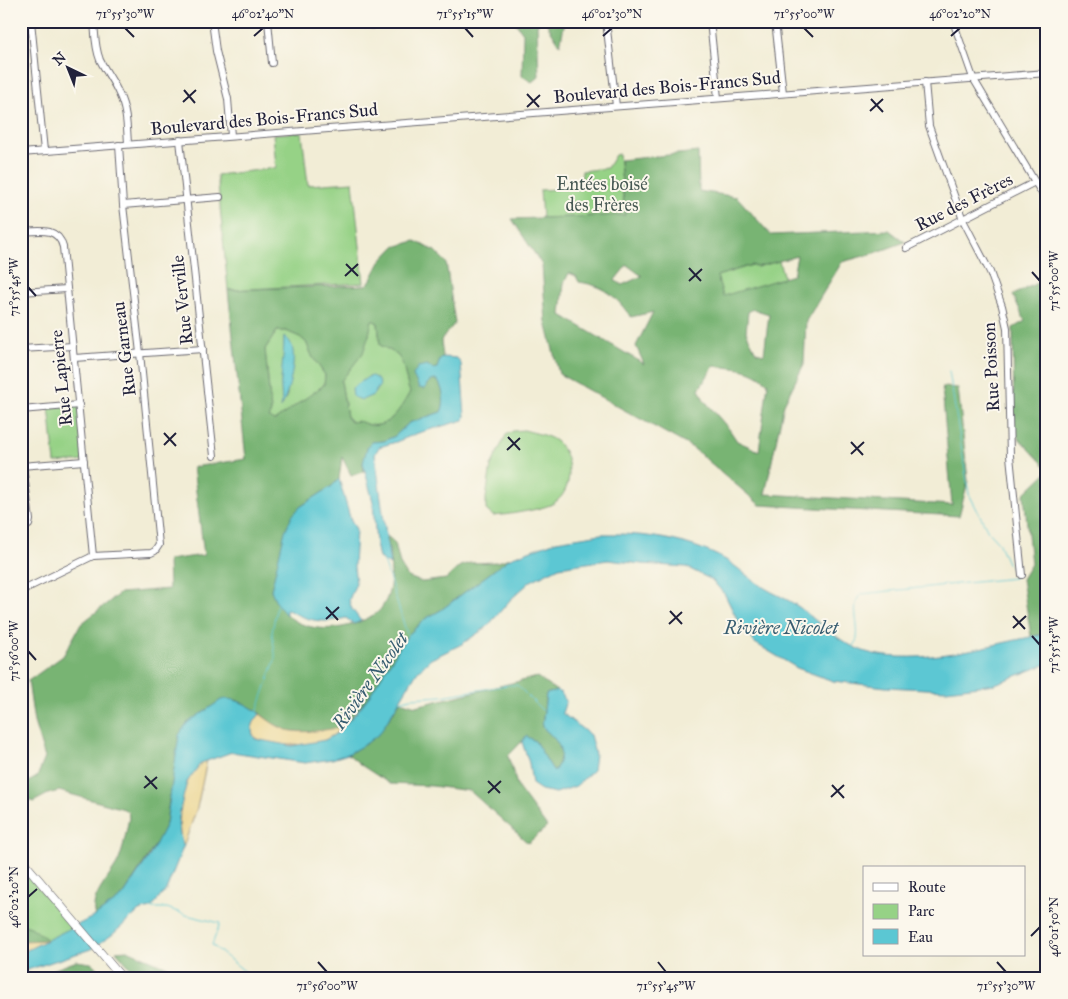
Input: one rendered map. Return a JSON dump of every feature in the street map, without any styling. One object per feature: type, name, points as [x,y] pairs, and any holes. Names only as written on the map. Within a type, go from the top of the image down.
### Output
[{"type":"main road","points":[[21,859],[122,978]]},
{"type":"street","points":[[31,21],[44,151]]},
{"type":"street","points":[[94,21],[99,58],[123,105],[128,144]]},
{"type":"street","points":[[212,21],[216,52],[228,99],[231,136]]},
{"type":"street","points":[[268,21],[272,63]]},
{"type":"street","points":[[359,21],[361,24],[372,26],[390,21]]},
{"type":"street","points":[[606,21],[616,106]]},
{"type":"street","points":[[710,21],[718,98]]},
{"type":"street","points":[[775,21],[783,93]]},
{"type":"street","points":[[952,21],[973,78],[1047,202]]},
{"type":"street","name":"Boulevard des Bois-Francs Sud","points":[[21,153],[1047,73]]},
{"type":"street","name":"Rue Poisson","points":[[924,82],[929,126],[963,220],[990,272],[1002,306],[1007,328],[1010,456],[1022,575]]},
{"type":"street","name":"Rue Verville","points":[[180,140],[214,456]]},
{"type":"street","name":"Rue Garneau","points":[[93,556],[151,553],[158,548],[140,353],[123,205],[119,145]]},
{"type":"street","name":"Rue des Frères","points":[[906,248],[1035,182]]},
{"type":"street","points":[[123,205],[220,198]]},
{"type":"street","name":"Rue Lapierre","points":[[21,232],[42,230],[57,234],[63,247],[93,556]]},
{"type":"street","points":[[21,292],[67,288]]},
{"type":"street","points":[[21,349],[73,346]]},
{"type":"street","points":[[74,358],[202,349]]},
{"type":"street","points":[[21,410],[78,405]]},
{"type":"street","points":[[21,528],[29,524],[30,520],[22,466],[84,461]]},
{"type":"street","points":[[21,590],[93,556]]},
{"type":"green space","points":[[514,21],[542,21],[537,24],[539,76],[532,82],[522,76],[523,33]]},
{"type":"green space","points":[[545,21],[565,21],[560,45]]},
{"type":"green space","points":[[302,132],[308,185],[353,182],[364,283],[228,290],[217,175],[276,168],[273,134]]},
{"type":"green space","points":[[698,152],[699,191],[737,197],[771,235],[889,230],[905,242],[842,262],[806,321],[804,364],[784,404],[765,494],[952,505],[942,387],[958,388],[968,481],[959,516],[760,505],[693,448],[559,374],[546,322],[542,265],[512,219],[625,215],[620,160]],"holes":[[[797,256],[793,275],[723,296],[717,276],[752,265],[757,267]],[[627,265],[642,276],[622,285],[615,280]],[[569,273],[576,276],[579,282],[603,289],[615,298],[631,317],[653,312],[636,346],[644,364],[561,315],[564,283]],[[753,309],[769,314],[764,354],[756,352],[746,332],[748,312]],[[714,366],[749,371],[768,383],[759,451],[737,441],[704,400],[699,389]]]},
{"type":"green space","name":"Entées boisé des Frères","points":[[619,154],[625,215],[542,218],[540,190],[578,188],[581,186],[582,171],[607,168],[615,155]]},
{"type":"green space","points":[[415,241],[435,251],[446,262],[455,323],[441,340],[443,357],[437,368],[433,369],[427,365],[425,389],[429,382],[437,379],[443,395],[443,408],[441,412],[409,423],[395,436],[384,441],[372,442],[363,463],[364,472],[351,475],[342,457],[339,479],[332,486],[300,507],[271,590],[285,613],[296,622],[315,628],[335,628],[355,624],[372,616],[380,609],[386,599],[391,582],[387,536],[395,543],[400,564],[408,577],[422,582],[446,579],[460,566],[470,563],[497,562],[510,558],[441,610],[425,619],[407,636],[369,696],[342,727],[319,732],[288,731],[236,700],[187,723],[170,792],[166,824],[160,837],[123,896],[95,916],[95,901],[121,855],[129,818],[128,812],[124,809],[59,791],[48,794],[33,802],[21,796],[21,786],[37,777],[45,758],[34,722],[28,681],[63,656],[81,624],[120,593],[169,589],[168,560],[204,555],[193,467],[246,459],[228,290],[366,285],[369,283],[380,262],[394,247]],"holes":[[[372,320],[378,323],[380,345],[400,358],[410,392],[394,415],[384,424],[377,425],[351,422],[347,417],[341,381],[363,353]],[[277,331],[286,331],[306,342],[312,356],[325,375],[324,385],[274,421],[269,418],[271,411],[265,349]]]},
{"type":"green space","points":[[779,261],[784,278],[723,297],[717,276],[752,265],[757,267]]},
{"type":"green space","points":[[1039,282],[1047,295],[1047,468],[1014,433],[1013,328],[1025,321],[1013,295]]},
{"type":"green space","points":[[371,319],[378,323],[380,345],[400,358],[410,392],[403,404],[389,420],[384,424],[377,425],[351,422],[347,417],[341,381],[369,335]]},
{"type":"green space","points":[[277,331],[286,331],[300,337],[306,342],[312,356],[325,375],[324,385],[274,421],[269,419],[271,411],[265,349]],"holes":[[[284,337],[287,395],[282,406],[281,382],[284,362]]]},
{"type":"green space","points":[[79,405],[84,461],[55,463],[49,407]]},
{"type":"green space","points":[[524,430],[550,438],[563,449],[569,466],[567,485],[564,493],[550,505],[538,509],[493,516],[486,510],[491,466],[506,435],[513,431]]},
{"type":"green space","points":[[1047,472],[1047,634],[1031,636],[1022,579],[1031,564],[1024,494]]},
{"type":"green space","points":[[537,677],[557,691],[546,694],[542,727],[557,742],[561,752],[554,773],[535,741],[526,737],[508,756],[518,788],[547,827],[528,843],[470,791],[432,786],[390,784],[348,754],[378,732],[400,701],[416,706]]},
{"type":"green space","points":[[21,867],[72,928],[48,940],[21,941]]},
{"type":"green space","points":[[21,924],[31,927],[48,940],[21,941]]},
{"type":"green space","points":[[127,950],[177,971],[176,978],[139,978],[116,951]]},
{"type":"green space","points":[[77,961],[91,963],[110,978],[43,978],[47,972]]},
{"type":"sand","points":[[260,714],[280,727],[293,731],[314,731],[342,727],[323,741],[300,745],[272,744],[260,740],[253,735],[252,726]]},
{"type":"sand","points":[[207,760],[197,808],[184,845],[182,844],[179,823],[182,798],[186,785],[192,775],[198,766]]},
{"type":"sand","points":[[48,940],[22,953],[21,953],[21,941]]},
{"type":"water","points":[[284,336],[290,342],[292,348],[293,365],[287,394],[281,408],[281,384]]},
{"type":"water","points":[[443,357],[457,358],[461,364],[464,420],[418,433],[379,447],[375,454],[390,565],[379,558],[373,502],[363,463],[367,448],[372,442],[384,441],[395,436],[409,423],[441,412],[443,408],[443,395],[437,380],[429,382],[425,389],[419,388],[413,375],[418,367],[427,365],[433,369],[437,368]]},
{"type":"water","points":[[372,376],[377,379],[380,385],[373,395],[362,400],[353,397],[352,388]]},
{"type":"water","points":[[339,479],[351,521],[356,529],[354,567],[356,583],[349,600],[352,609],[361,621],[354,624],[346,618],[330,621],[308,619],[286,609],[286,615],[277,604],[271,590],[285,531],[292,516],[300,507],[332,486]]},
{"type":"water","name":"Rivière Nicolet","points":[[601,534],[649,536],[681,542],[711,553],[731,563],[763,587],[795,604],[846,643],[867,652],[900,657],[942,655],[1047,634],[1047,664],[995,684],[946,690],[886,687],[833,681],[797,668],[755,643],[741,627],[725,595],[712,580],[686,567],[608,560],[559,567],[531,581],[510,600],[487,627],[462,644],[431,659],[417,672],[380,733],[348,754],[332,759],[305,763],[232,752],[201,763],[187,782],[181,806],[178,824],[182,844],[184,845],[166,890],[151,908],[139,911],[112,935],[91,949],[21,972],[21,953],[95,916],[123,896],[150,855],[166,824],[179,735],[187,723],[221,700],[230,699],[247,705],[260,714],[253,726],[252,732],[255,739],[292,746],[325,740],[337,733],[357,712],[407,636],[425,619],[441,610],[510,558],[556,541]]},
{"type":"water","points":[[557,691],[561,693],[566,701],[562,713],[590,735],[595,754],[593,770],[576,786],[556,793],[541,790],[532,784],[529,763],[522,742],[526,736],[535,741],[554,772],[560,758],[559,747],[553,737],[542,727],[546,694]]},
{"type":"waterway","points":[[852,649],[856,643],[857,636],[856,606],[861,594],[1014,578],[1015,576],[1015,571],[1007,563],[998,542],[988,531],[969,494],[949,371]]},
{"type":"waterway","points":[[384,561],[408,637]]},
{"type":"waterway","points":[[257,712],[275,660],[272,633],[277,604]]},
{"type":"waterway","points":[[399,701],[517,685],[543,711]]},
{"type":"waterway","points":[[151,908],[167,908],[186,915],[220,923],[212,945],[253,978]]}]
